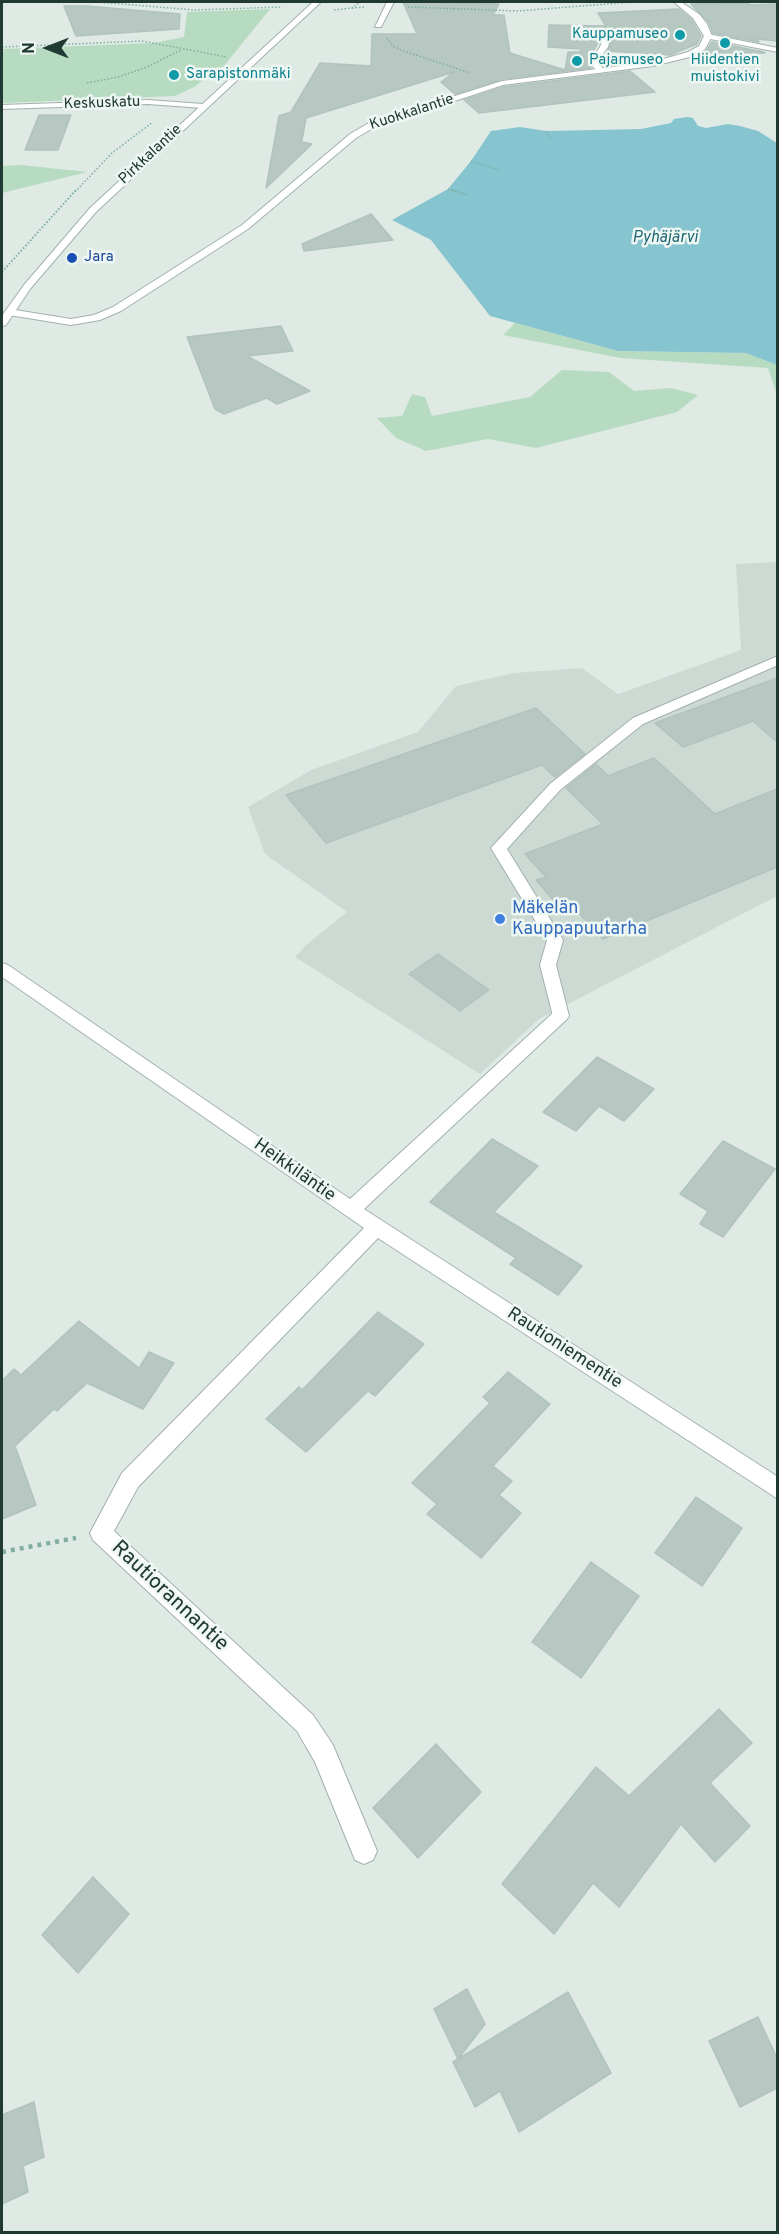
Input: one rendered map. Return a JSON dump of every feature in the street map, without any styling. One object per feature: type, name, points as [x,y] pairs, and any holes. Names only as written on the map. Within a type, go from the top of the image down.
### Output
[{"type":"street","name":"Pirkkalantie","points":[[2,323],[63,243],[93,210],[317,2]]},
{"type":"street","points":[[677,2],[696,16],[703,24],[708,36],[777,50]]},
{"type":"street","points":[[378,25],[390,4]]},
{"type":"street","points":[[601,71],[596,65],[596,58],[604,47],[608,34],[649,30]]},
{"type":"street","name":"Kuokkalantie","points":[[9,312],[71,322],[96,318],[117,309],[245,227],[363,129],[502,83],[675,59],[702,47],[708,36]]},
{"type":"street","name":"Keskuskatu","points":[[2,107],[148,102],[203,106]]},
{"type":"street","name":"Heikkiläntie","points":[[2,969],[351,1210],[560,1016],[548,965],[555,940],[500,848],[555,787],[638,721],[716,689],[777,660]]},
{"type":"street","name":"Rautioniementie","points":[[351,1210],[777,1489]]},
{"type":"street","name":"Rautiorannantie","points":[[364,1851],[324,1754],[305,1723],[101,1533],[130,1480],[376,1228]]},
{"type":"path","points":[[97,2],[195,10],[280,6]]},
{"type":"path","points":[[330,10],[352,8],[360,2]]},
{"type":"path","points":[[390,4],[518,11],[632,2]]},
{"type":"path","points":[[378,25],[393,46],[502,83]]},
{"type":"path","points":[[2,47],[142,41],[230,58]]},
{"type":"path","points":[[86,83],[118,77],[147,67],[181,50]]},
{"type":"path","points":[[546,131],[550,140]]},
{"type":"path","points":[[471,161],[499,170]]},
{"type":"path","points":[[448,189],[467,195]]},
{"type":"path","points":[[2,1552],[101,1533]]},
{"type":"shaded area","name":"Mäkelän Kauppapuutarha","points":[[777,562],[777,896],[539,1019],[480,1074],[295,957],[306,945],[347,912],[265,854],[248,807],[311,770],[418,732],[456,686],[514,673],[582,668],[618,694],[741,650],[736,564]]},
{"type":"green space","points":[[270,9],[224,66],[194,87],[175,96],[2,103],[2,49],[154,43],[184,37],[187,12]]},
{"type":"green space","points":[[21,165],[87,172],[2,193],[2,166]]},
{"type":"green space","points":[[515,323],[618,351],[746,353],[777,365],[777,395],[768,368],[620,358],[503,335]]},
{"type":"green space","points":[[562,370],[609,372],[634,391],[671,388],[698,395],[677,412],[536,448],[488,439],[426,451],[396,438],[377,418],[402,416],[412,394],[425,397],[432,416],[530,397]]},
{"type":"water","name":"Pyhäjärvi","points":[[687,117],[693,118],[698,126],[706,128],[728,124],[758,131],[777,143],[777,365],[746,353],[618,351],[490,316],[431,240],[392,220],[448,189],[471,161],[491,131],[520,127],[546,131],[641,129]]},
{"type":"building","points":[[403,2],[499,4],[493,15],[504,15],[510,53],[565,70],[568,52],[581,52],[580,49],[548,47],[549,25],[606,26],[598,13],[679,9],[691,19],[701,36],[697,44],[670,55],[608,51],[613,38],[654,34],[649,26],[605,30],[590,57],[591,68],[502,79],[455,94],[441,82],[454,72],[306,118],[302,140],[298,141],[312,144],[266,188],[279,116],[291,112],[320,63],[371,66],[372,34],[417,34]]},
{"type":"building","points":[[749,3],[750,5],[777,4],[777,41],[757,39],[759,42],[713,33],[709,23],[691,4]]},
{"type":"building","points":[[64,6],[180,14],[179,29],[76,36]]},
{"type":"building","points":[[712,42],[765,53],[730,53],[728,59],[697,57],[706,51]]},
{"type":"building","points":[[630,71],[655,92],[479,113],[464,100],[504,87]]},
{"type":"building","points":[[39,115],[71,115],[58,150],[25,150]]},
{"type":"building","points":[[371,214],[393,240],[304,251],[302,244]]},
{"type":"building","points":[[281,326],[293,351],[247,356],[310,391],[277,404],[267,398],[224,414],[215,409],[187,337]]},
{"type":"building","points":[[777,678],[777,742],[753,721],[683,747],[655,723]]},
{"type":"building","points":[[536,708],[585,754],[555,777],[542,765],[326,843],[286,795]]},
{"type":"building","points":[[654,758],[715,814],[777,789],[777,867],[603,939],[565,898],[555,902],[536,880],[546,877],[525,854],[603,824],[566,788],[596,764],[608,776]]},
{"type":"building","points":[[438,954],[489,990],[460,1011],[409,974]]},
{"type":"building","points":[[597,1057],[654,1089],[624,1121],[599,1106],[576,1131],[543,1112]]},
{"type":"building","points":[[492,1139],[538,1166],[494,1212],[582,1266],[558,1295],[510,1264],[516,1258],[430,1202]]},
{"type":"building","points":[[723,1141],[775,1169],[723,1237],[700,1224],[708,1211],[680,1194]]},
{"type":"building","points":[[378,1312],[424,1344],[375,1396],[368,1391],[306,1452],[266,1419],[299,1387],[302,1390]]},
{"type":"building","points":[[79,1321],[139,1368],[149,1352],[174,1363],[143,1409],[87,1383],[57,1411],[54,1409],[15,1446],[36,1505],[2,1519],[2,1381],[14,1369],[21,1375]]},
{"type":"building","points":[[508,1372],[550,1404],[493,1466],[512,1481],[499,1495],[521,1513],[481,1558],[427,1514],[437,1504],[412,1483],[490,1403],[483,1397]]},
{"type":"building","points":[[696,1497],[742,1528],[702,1586],[655,1553]]},
{"type":"building","points":[[591,1562],[639,1596],[581,1678],[532,1642]]},
{"type":"building","points":[[719,1709],[752,1743],[710,1783],[750,1826],[715,1862],[681,1824],[619,1907],[593,1883],[554,1934],[502,1884],[596,1767],[629,1796]]},
{"type":"building","points":[[436,1744],[481,1792],[418,1858],[373,1808]]},
{"type":"building","points":[[93,1877],[129,1914],[78,1973],[42,1935]]},
{"type":"building","points":[[467,1989],[485,2024],[458,2059],[434,2009]]},
{"type":"building","points":[[568,1992],[611,2073],[519,2132],[500,2091],[475,2107],[453,2062]]},
{"type":"building","points":[[758,2017],[777,2058],[777,2088],[740,2107],[709,2041]]},
{"type":"building","points":[[34,2102],[44,2157],[23,2166],[28,2192],[2,2204],[2,2115]]},
{"type":"place","name":"Kauppamuseo","points":[[680,35]]},
{"type":"place","name":"Hiidentien muistokivi","points":[[725,43]]},
{"type":"place","name":"Pajamuseo","points":[[577,61]]},
{"type":"place","name":"Sarapistonmäki","points":[[174,75]]},
{"type":"place","name":"Jara","points":[[72,258]]},
{"type":"place","name":"Mäkelän Kauppapuutarha","points":[[500,919]]}]
